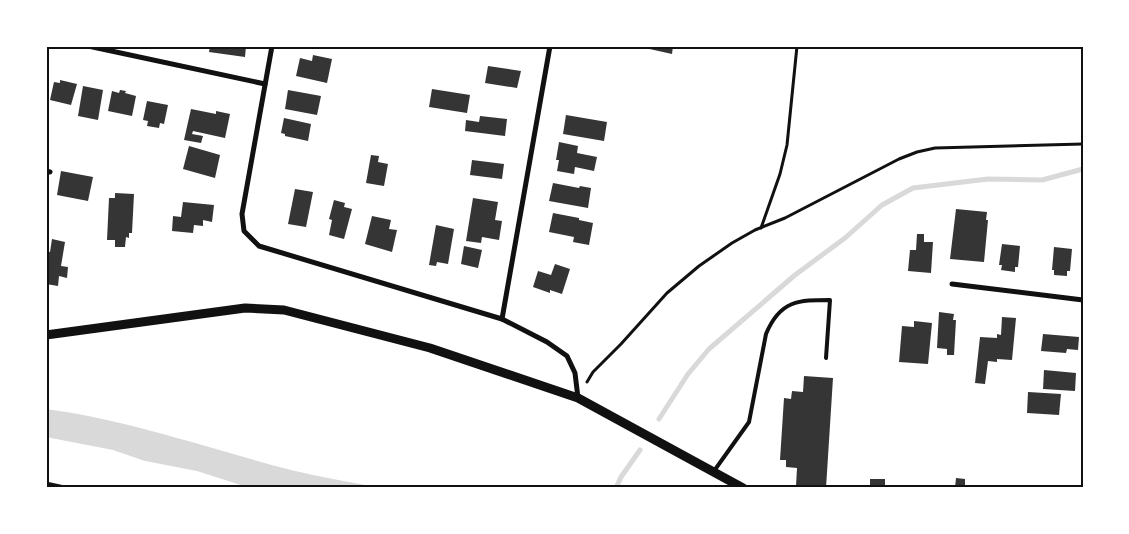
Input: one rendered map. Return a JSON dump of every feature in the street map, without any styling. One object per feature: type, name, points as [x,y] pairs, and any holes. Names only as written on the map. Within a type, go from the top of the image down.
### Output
[{"type":"street","points":[[88,46],[265,84]]},
{"type":"street","points":[[272,46],[242,214],[244,231],[259,246],[502,319],[548,342],[567,356],[575,373],[578,398]]},
{"type":"street","points":[[502,319],[550,46]]},
{"type":"street","points":[[952,284],[1083,300]]},
{"type":"street","points":[[46,335],[245,308],[284,310],[430,348],[578,398],[743,488]]},
{"type":"lane","points":[[714,471],[749,422],[766,334],[776,316],[800,300],[830,300],[826,358]]},
{"type":"path","points":[[761,228],[780,174],[787,146],[797,46]]},
{"type":"path","points":[[578,398],[593,372],[622,344],[668,293],[716,254],[732,243],[761,228],[785,218],[899,159],[923,150],[954,146],[1058,146],[1083,144]]},
{"type":"path","points":[[46,483],[69,488]]},
{"type":"shaded area","points":[[46,409],[108,420],[291,470],[381,488],[250,488],[197,471],[145,461],[113,450],[46,437]]},
{"type":"building","points":[[210,46],[246,46],[245,57],[209,52]]},
{"type":"building","points":[[636,46],[673,46],[672,54]]},
{"type":"building","points":[[313,55],[332,59],[327,83],[296,76],[300,58],[312,61]]},
{"type":"building","points":[[488,66],[521,71],[517,88],[485,83]]},
{"type":"building","points":[[60,80],[77,84],[71,105],[50,100],[54,82],[60,83]]},
{"type":"building","points":[[83,86],[103,90],[98,120],[78,116]]},
{"type":"building","points":[[432,89],[470,95],[467,113],[429,107]]},
{"type":"building","points":[[120,90],[136,96],[132,116],[108,111],[112,91],[119,93]]},
{"type":"building","points":[[288,90],[321,96],[317,115],[285,109]]},
{"type":"building","points":[[147,101],[168,105],[164,124],[160,123],[159,128],[147,126],[148,121],[143,120]]},
{"type":"building","points":[[191,109],[216,114],[216,111],[230,114],[225,138],[193,131],[192,134],[203,136],[201,143],[184,140]]},
{"type":"building","points":[[566,115],[607,122],[604,141],[563,134]]},
{"type":"building","points":[[480,116],[507,119],[505,136],[465,131],[466,120],[479,122]]},
{"type":"building","points":[[284,118],[311,124],[308,141],[285,136],[285,134],[281,133]]},
{"type":"building","points":[[559,142],[578,146],[577,153],[597,157],[594,171],[575,167],[574,174],[557,171],[559,160],[556,160]]},
{"type":"building","points":[[189,146],[220,155],[215,178],[183,169]]},
{"type":"building","points":[[371,155],[379,156],[378,162],[388,164],[384,186],[366,183]]},
{"type":"building","points":[[472,160],[504,164],[502,179],[470,175]]},
{"type":"building","points":[[61,171],[93,177],[88,201],[57,195]]},
{"type":"building","points":[[553,183],[579,188],[580,186],[591,188],[588,208],[549,201]]},
{"type":"building","points":[[295,189],[313,192],[306,227],[288,224]]},
{"type":"building","points":[[115,193],[134,194],[132,233],[129,233],[129,238],[126,237],[125,247],[115,247],[115,240],[107,240],[109,198],[115,198]]},
{"type":"building","points":[[473,198],[498,202],[495,220],[502,221],[499,240],[482,237],[481,243],[466,241]]},
{"type":"building","points":[[334,200],[345,203],[344,207],[352,209],[344,239],[329,235],[332,220],[329,219]]},
{"type":"building","points":[[183,202],[214,205],[212,222],[203,220],[203,226],[194,225],[193,233],[172,231],[173,216],[181,217]]},
{"type":"building","points":[[956,209],[987,212],[984,262],[950,259]]},
{"type":"building","points":[[553,213],[593,223],[589,245],[573,242],[574,237],[549,232]]},
{"type":"building","points":[[372,216],[391,220],[389,229],[397,230],[392,252],[365,244]]},
{"type":"building","points":[[436,225],[454,229],[448,264],[437,262],[436,266],[429,265]]},
{"type":"building","points":[[917,234],[924,234],[924,242],[933,242],[931,273],[908,271],[910,250],[916,250]]},
{"type":"building","points":[[52,239],[65,242],[61,266],[68,267],[67,278],[59,276],[58,286],[46,284],[46,251],[50,252]]},
{"type":"building","points":[[1002,244],[1020,246],[1018,267],[1015,267],[1015,272],[1001,270],[1002,265],[999,265]]},
{"type":"building","points":[[464,246],[482,250],[478,268],[461,264]]},
{"type":"building","points":[[1054,247],[1072,249],[1070,271],[1067,271],[1067,276],[1054,275],[1054,270],[1052,270]]},
{"type":"building","points":[[555,264],[570,269],[562,294],[550,290],[550,293],[533,287],[538,271],[551,275]]},
{"type":"building","points":[[939,312],[954,314],[953,320],[956,320],[954,355],[947,355],[947,349],[937,348]]},
{"type":"building","points":[[1002,317],[1016,318],[1012,360],[997,359],[997,362],[988,361],[985,384],[975,383],[980,337],[997,338],[997,334],[1001,335]]},
{"type":"building","points":[[914,321],[932,323],[928,364],[899,362],[902,326],[914,327]]},
{"type":"building","points":[[1043,334],[1079,337],[1078,350],[1067,349],[1066,353],[1041,351]]},
{"type":"building","points":[[1044,370],[1076,373],[1075,391],[1043,389]]},
{"type":"building","points":[[804,376],[833,378],[826,488],[796,486],[797,468],[786,467],[786,460],[780,460],[784,398],[791,399],[792,391],[803,392]]},
{"type":"building","points":[[1028,392],[1061,394],[1059,415],[1027,413]]},
{"type":"building","points":[[956,478],[965,479],[965,488],[955,488]]},
{"type":"building","points":[[870,479],[885,479],[885,488],[870,488]]},
{"type":"waterway","points":[[659,419],[688,374],[709,349],[795,275],[845,238],[882,205],[913,188],[988,179],[1042,180],[1083,169]]},
{"type":"waterway","points":[[616,488],[621,477],[640,450]]}]
